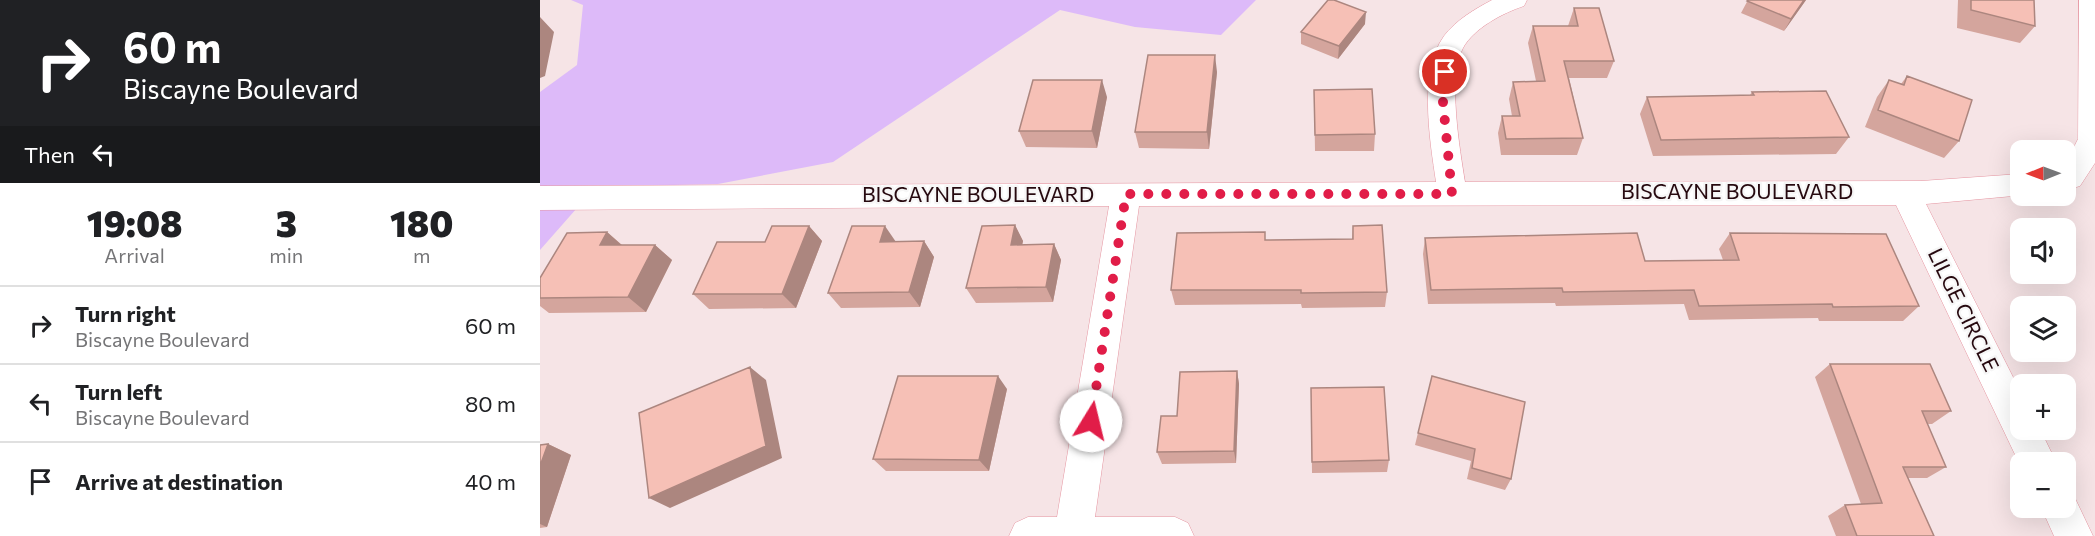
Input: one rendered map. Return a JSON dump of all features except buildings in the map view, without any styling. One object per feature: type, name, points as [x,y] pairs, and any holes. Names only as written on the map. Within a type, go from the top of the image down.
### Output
[{"type":"street","points":[[1452,194],[1443,102],[1445,72],[1450,47],[1491,9],[1515,0]]},
{"type":"street","points":[[2076,170],[2092,139],[2091,0]]},
{"type":"street","name":"BISCAYNE BOULEVARD","points":[[540,198],[1905,192],[2010,186]]},
{"type":"street","name":"LILGE CIRCLE","points":[[1905,192],[2010,406]]},
{"type":"street","points":[[1073,535],[1126,194]]},
{"type":"street","points":[[2065,518],[2074,536]]},
{"type":"street","points":[[1028,536],[1175,536]]},
{"type":"shaded area","points":[[571,0],[1256,0],[1221,35],[1135,27],[1060,10],[833,162],[718,184],[540,188],[540,92],[577,65],[583,5]]},
{"type":"shaded area","points":[[577,208],[540,250],[540,209]]},
{"type":"route","points":[[1091,421],[1126,194],[1452,194],[1443,102],[1445,72]]}]
